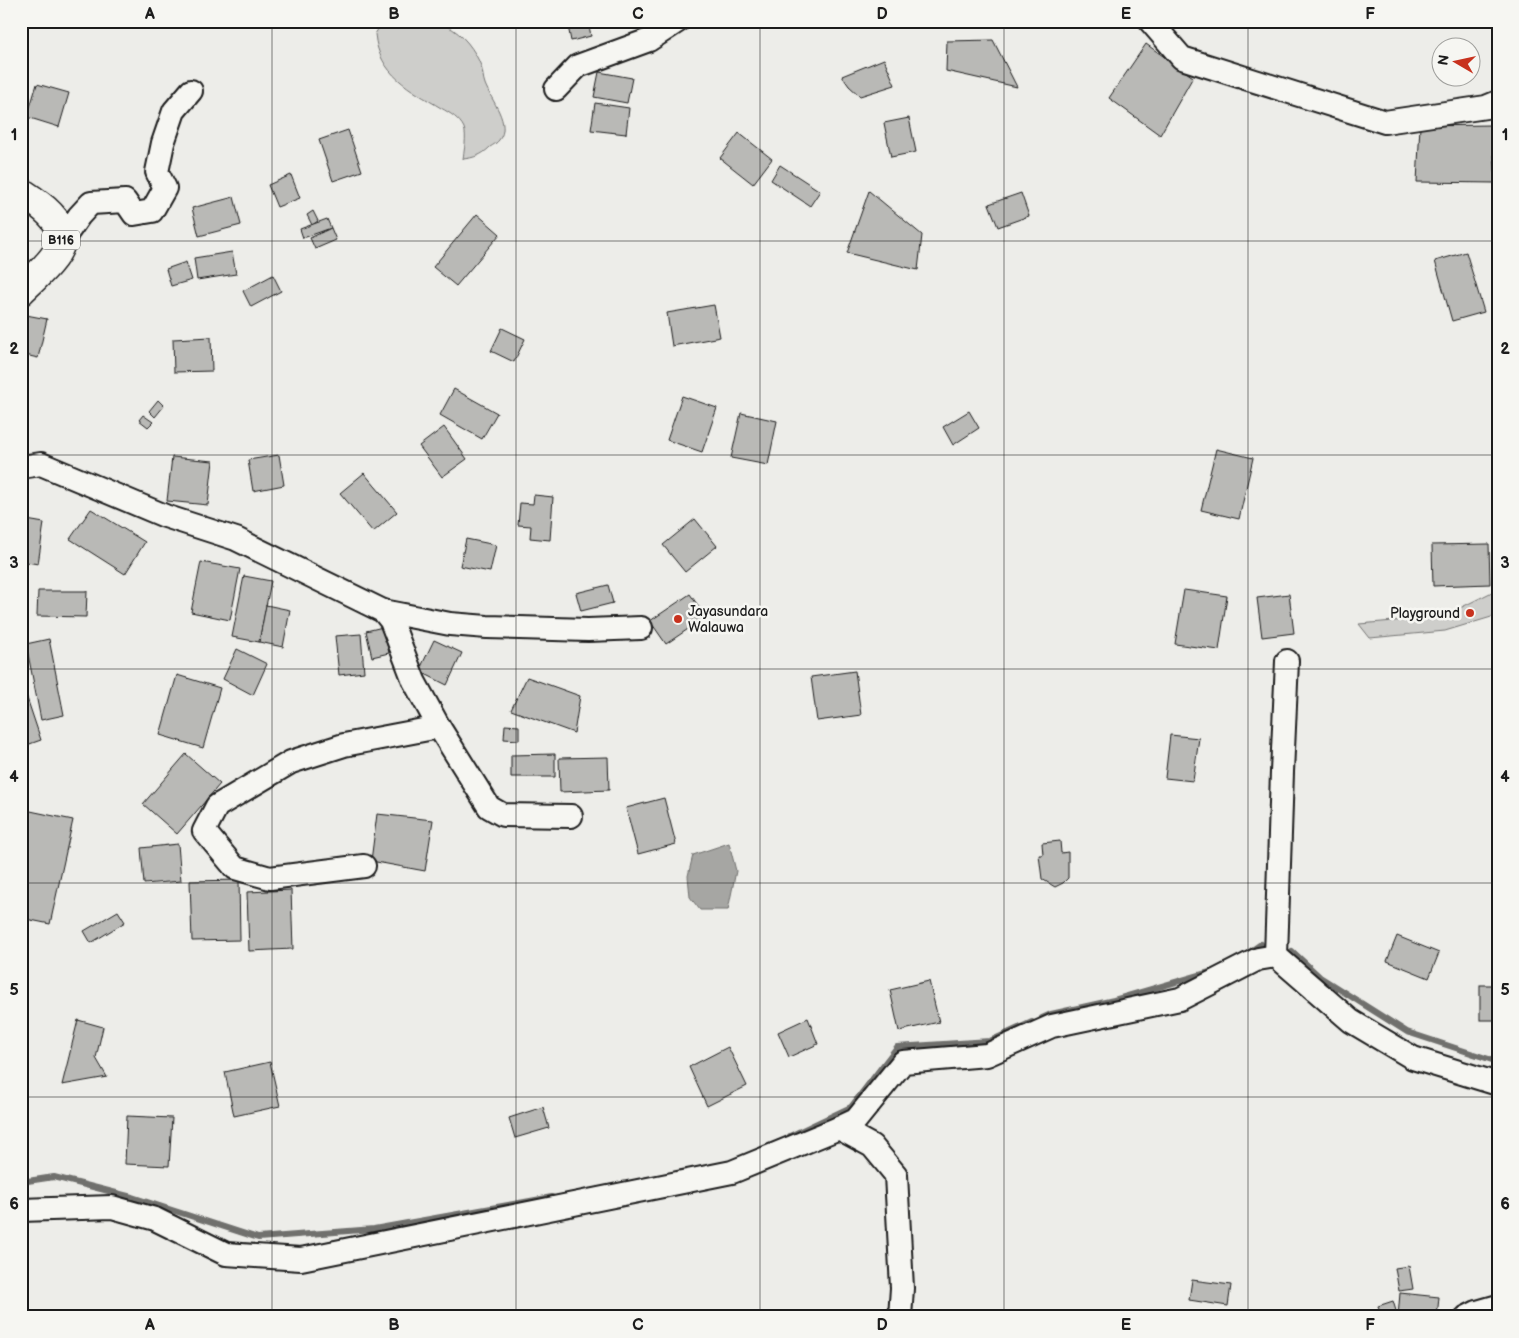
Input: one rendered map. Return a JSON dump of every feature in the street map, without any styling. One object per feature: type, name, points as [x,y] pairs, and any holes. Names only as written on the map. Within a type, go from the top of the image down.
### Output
[{"type":"main road","name":"B116","points":[[21,192],[35,201],[54,218],[60,228],[61,242],[51,260],[21,291]]},
{"type":"street","points":[[556,89],[578,66],[649,40],[678,21]]},
{"type":"street","points":[[1150,21],[1182,58],[1386,122],[1486,107],[1498,102]]},
{"type":"street","points":[[61,242],[91,203],[125,201],[134,214],[152,211],[165,188],[157,172],[163,143],[174,111],[191,91]]},
{"type":"street","points":[[21,467],[41,464],[165,516],[236,539],[383,611],[450,624],[496,628],[588,630],[641,628]]},
{"type":"street","points":[[383,611],[391,620],[414,681],[439,727],[489,806],[503,815],[572,816]]},
{"type":"street","points":[[1276,956],[1288,661]]},
{"type":"street","points":[[364,866],[270,878],[235,868],[204,831],[217,806],[291,762],[344,745],[439,727]]},
{"type":"street","points":[[1276,956],[1351,1021],[1413,1058],[1498,1084]]},
{"type":"street","points":[[21,1210],[112,1207],[155,1219],[226,1254],[301,1259],[732,1172],[856,1120],[903,1062],[987,1055],[1052,1026],[1180,999],[1258,959],[1276,956]]},
{"type":"street","points":[[839,1128],[872,1146],[896,1175],[902,1288],[900,1317]]},
{"type":"street","points":[[1467,1317],[1498,1306]]},
{"type":"shaded area","points":[[387,21],[433,21],[453,29],[463,38],[472,48],[482,68],[485,84],[502,119],[502,134],[497,142],[481,154],[463,159],[465,135],[464,128],[460,122],[398,79],[383,60],[375,34],[382,23]]},
{"type":"shaded area","name":"Playground","points":[[1498,589],[1498,615],[1445,631],[1370,638],[1359,624],[1405,620],[1454,611]]},
{"type":"shaded area","points":[[729,843],[736,871],[728,910],[700,910],[690,897],[688,876],[693,855]]},
{"type":"building","points":[[567,21],[588,21],[591,36],[571,41]]},
{"type":"building","points":[[993,40],[1017,87],[946,71],[947,41]]},
{"type":"building","points":[[1146,44],[1193,77],[1160,135],[1109,98]]},
{"type":"building","points":[[884,59],[895,85],[860,96],[842,76]]},
{"type":"building","points":[[599,72],[632,78],[627,103],[594,97]]},
{"type":"building","points":[[37,84],[69,93],[59,127],[27,117]]},
{"type":"building","points":[[595,103],[629,108],[626,134],[591,130]]},
{"type":"building","points":[[909,118],[916,152],[891,157],[884,123]]},
{"type":"building","points":[[1492,125],[1496,183],[1417,182],[1420,126]]},
{"type":"building","points":[[348,130],[362,171],[333,181],[319,140]]},
{"type":"building","points":[[739,133],[772,159],[753,184],[720,158]]},
{"type":"building","points":[[780,165],[820,191],[810,206],[771,180]]},
{"type":"building","points":[[291,175],[300,198],[277,207],[268,185]]},
{"type":"building","points":[[869,191],[922,235],[918,270],[847,253]]},
{"type":"building","points":[[1021,193],[1029,216],[998,227],[989,204]]},
{"type":"building","points":[[234,197],[241,225],[199,236],[192,208]]},
{"type":"building","points":[[313,211],[318,221],[312,225],[307,215]]},
{"type":"building","points":[[477,214],[500,234],[456,286],[433,267]]},
{"type":"building","points":[[327,219],[331,228],[303,238],[300,229]]},
{"type":"building","points":[[331,228],[336,240],[315,249],[310,238]]},
{"type":"building","points":[[232,252],[236,274],[197,280],[194,258]]},
{"type":"building","points":[[1466,252],[1484,312],[1452,321],[1435,261]]},
{"type":"building","points":[[186,262],[192,280],[171,286],[166,269]]},
{"type":"building","points":[[273,275],[281,291],[251,307],[243,291]]},
{"type":"building","points":[[714,305],[720,337],[672,346],[667,313]]},
{"type":"building","points":[[21,314],[47,319],[38,358],[21,354]]},
{"type":"building","points":[[502,328],[525,339],[514,362],[491,351]]},
{"type":"building","points":[[211,337],[212,371],[174,372],[173,339]]},
{"type":"building","points":[[454,389],[497,413],[482,439],[440,415]]},
{"type":"building","points":[[682,396],[717,408],[702,452],[667,440]]},
{"type":"building","points":[[158,400],[164,406],[155,417],[149,411]]},
{"type":"building","points":[[969,411],[979,428],[953,445],[943,427]]},
{"type":"building","points":[[741,413],[777,421],[768,465],[731,458]]},
{"type":"building","points":[[143,415],[153,422],[148,427],[139,420]]},
{"type":"building","points":[[444,427],[467,459],[442,477],[419,446]]},
{"type":"building","points":[[1216,449],[1253,458],[1239,519],[1201,510]]},
{"type":"building","points":[[279,455],[284,485],[253,491],[248,460]]},
{"type":"building","points":[[172,457],[213,461],[208,505],[167,501]]},
{"type":"building","points":[[364,473],[397,512],[373,532],[340,493]]},
{"type":"building","points":[[534,495],[553,497],[550,540],[530,538],[531,526],[518,525],[520,503],[533,504]]},
{"type":"building","points":[[91,509],[145,542],[125,574],[70,539]]},
{"type":"building","points":[[21,519],[44,523],[38,564],[21,561]]},
{"type":"building","points":[[695,519],[717,546],[685,572],[663,545]]},
{"type":"building","points":[[466,539],[496,545],[490,572],[460,566]]},
{"type":"building","points":[[1489,544],[1490,584],[1433,586],[1432,545]]},
{"type":"building","points":[[201,562],[240,569],[230,620],[191,612]]},
{"type":"building","points":[[244,576],[271,581],[259,642],[232,637]]},
{"type":"building","points":[[608,585],[613,603],[581,611],[576,593]]},
{"type":"building","points":[[1184,590],[1227,596],[1219,650],[1175,644]]},
{"type":"building","points":[[38,591],[87,591],[86,617],[37,616]]},
{"type":"building","name":"Jayasundara Walauwa","points":[[690,594],[706,617],[666,644],[650,621]]},
{"type":"building","points":[[1289,594],[1294,633],[1262,637],[1257,598]]},
{"type":"building","points":[[266,605],[290,610],[283,647],[259,642]]},
{"type":"building","points":[[383,627],[389,653],[372,657],[366,631]]},
{"type":"building","points":[[361,634],[364,672],[339,675],[335,636]]},
{"type":"building","points":[[49,639],[64,715],[41,720],[26,644]]},
{"type":"building","points":[[434,640],[462,653],[447,685],[419,671]]},
{"type":"building","points":[[237,649],[267,664],[253,695],[223,679]]},
{"type":"building","points":[[855,671],[861,715],[817,721],[811,677]]},
{"type":"building","points":[[177,675],[220,688],[203,748],[160,735]]},
{"type":"building","points":[[527,677],[580,696],[574,733],[511,710]]},
{"type":"building","points":[[21,680],[41,740],[21,747]]},
{"type":"building","points":[[505,725],[519,726],[519,740],[504,739]]},
{"type":"building","points":[[1170,735],[1199,738],[1193,781],[1165,778]]},
{"type":"building","points":[[186,754],[220,784],[177,834],[143,804]]},
{"type":"building","points":[[555,754],[555,777],[511,777],[511,755]]},
{"type":"building","points":[[608,757],[609,790],[560,792],[559,758]]},
{"type":"building","points":[[664,798],[676,844],[638,854],[626,808]]},
{"type":"building","points":[[21,809],[73,820],[50,924],[21,918]]},
{"type":"building","points":[[377,814],[433,820],[425,871],[371,861]]},
{"type":"building","points":[[1060,841],[1061,853],[1068,852],[1068,878],[1055,887],[1042,879],[1039,855],[1043,855],[1042,843]]},
{"type":"building","points":[[178,844],[181,881],[144,884],[141,848]]},
{"type":"building","points":[[239,880],[240,940],[192,941],[190,881]]},
{"type":"building","points":[[291,890],[293,949],[249,951],[247,892]]},
{"type":"building","points":[[118,911],[125,922],[91,943],[84,931]]},
{"type":"building","points":[[1397,936],[1439,953],[1429,978],[1387,961]]},
{"type":"building","points":[[929,981],[939,1022],[899,1031],[890,990]]},
{"type":"building","points":[[1480,985],[1498,985],[1498,1020],[1480,1020]]},
{"type":"building","points":[[808,1018],[818,1044],[789,1057],[778,1032]]},
{"type":"building","points":[[78,1020],[103,1027],[96,1058],[107,1077],[62,1085]]},
{"type":"building","points":[[728,1047],[747,1086],[707,1106],[689,1067]]},
{"type":"building","points":[[270,1062],[280,1106],[234,1116],[225,1072]]},
{"type":"building","points":[[543,1107],[549,1128],[515,1138],[509,1118]]},
{"type":"building","points":[[127,1116],[172,1118],[169,1166],[125,1164]]},
{"type":"building","points":[[1409,1266],[1413,1289],[1399,1291],[1395,1268]]},
{"type":"building","points":[[1192,1280],[1231,1285],[1228,1306],[1189,1300]]},
{"type":"building","points":[[1400,1293],[1439,1297],[1437,1317],[1398,1317]]},
{"type":"building","points":[[1393,1301],[1397,1314],[1381,1317],[1378,1306]]},
{"type":"waterway","points":[[1248,953],[1261,944]]},
{"type":"waterway","points":[[1292,951],[1320,977],[1407,1032],[1498,1062]]},
{"type":"waterway","points":[[1042,1018],[1051,1014],[1114,1000],[1210,972]]},
{"type":"waterway","points":[[790,1136],[851,1107],[897,1047],[990,1041],[1032,1022]]},
{"type":"waterway","points":[[21,1182],[54,1177],[132,1197],[258,1238],[374,1229],[552,1197]]},
{"type":"place","name":"Playground","points":[[1470,613]]},
{"type":"place","name":"Jayasundara Walauwa","points":[[678,619]]}]
